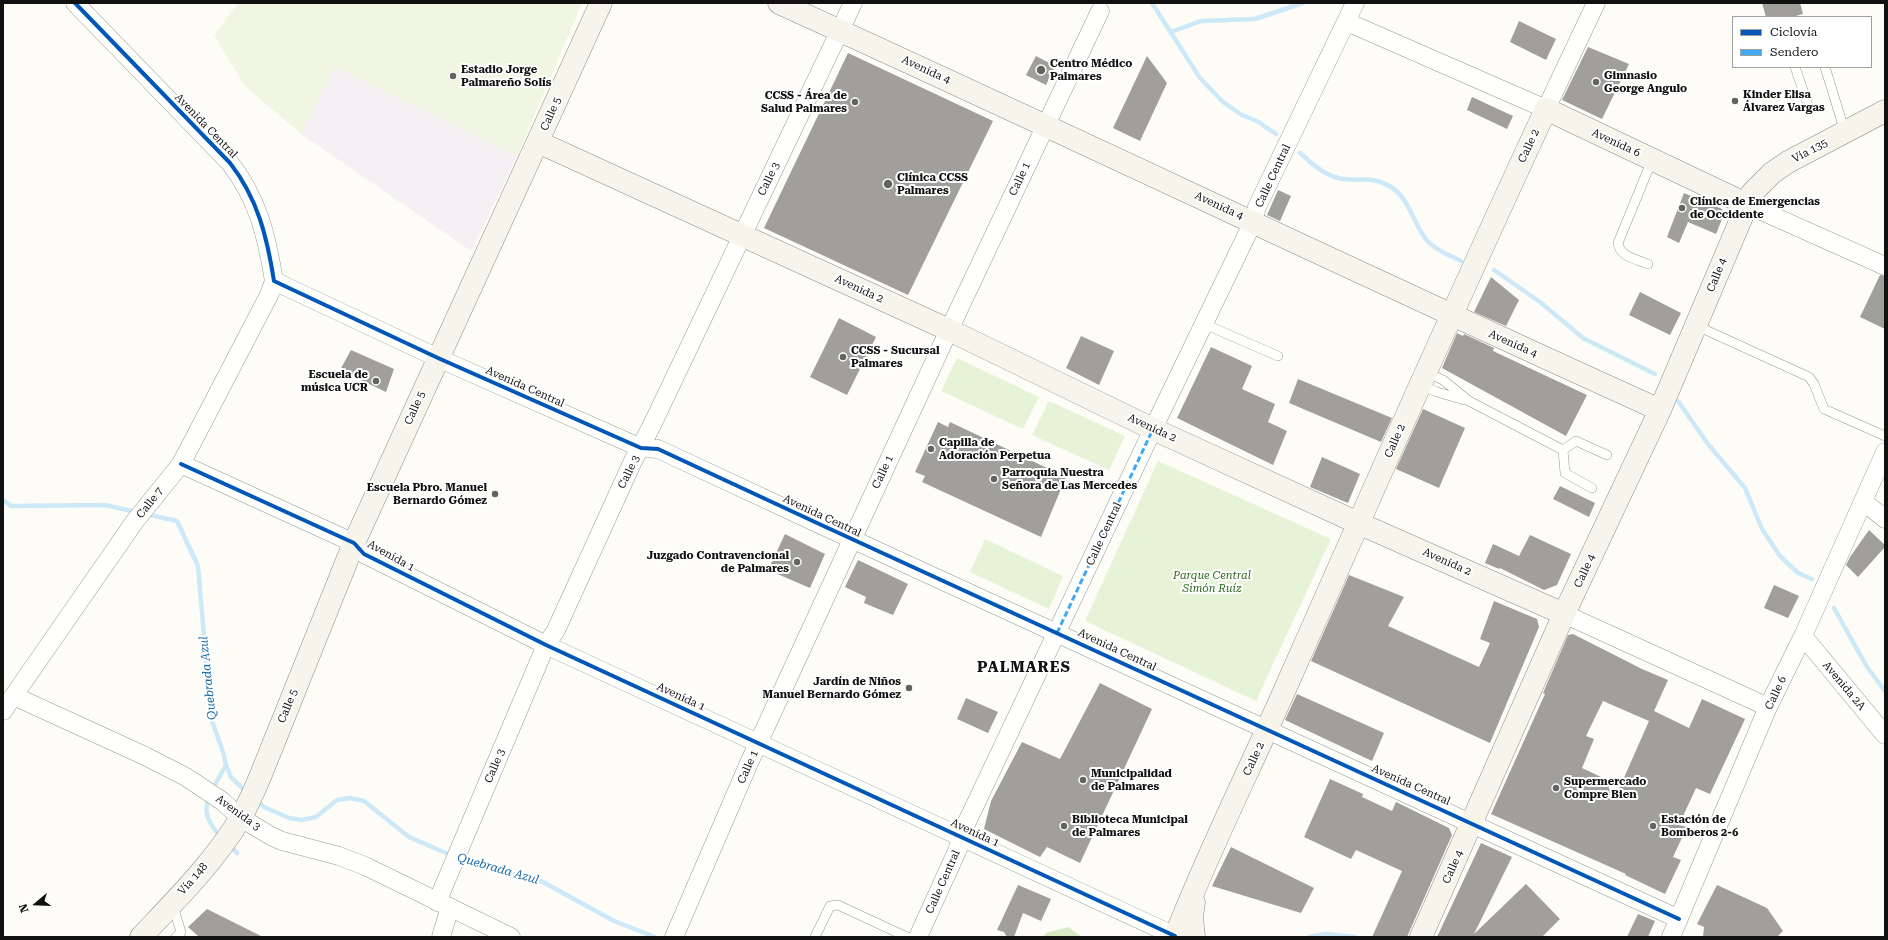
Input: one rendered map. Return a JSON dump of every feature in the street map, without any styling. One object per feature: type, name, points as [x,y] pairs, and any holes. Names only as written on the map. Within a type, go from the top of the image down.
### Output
[{"type":"main road","name":"Calle 5","points":[[241,817],[260,777],[354,543],[601,3]]},
{"type":"main road","name":"Avenida 4","points":[[779,3],[1046,125],[1450,316],[1660,410]]},
{"type":"main road","name":"Avenida 6","points":[[1546,110],[1746,204]]},
{"type":"main road","name":"Calle 2","points":[[1181,937],[1198,881],[1450,316],[1546,110]]},
{"type":"main road","name":"Vía 135","points":[[1746,204],[1752,193],[1772,172],[1885,111]]},
{"type":"main road","name":"Avenida 2","points":[[538,142],[948,330],[1153,429],[1358,523],[1564,614]]},
{"type":"main road","name":"Calle 4","points":[[1421,937],[1564,614],[1660,410],[1697,326],[1746,204]]},
{"type":"main road","name":"Vía 148","points":[[141,937],[173,903],[218,850],[241,817]]},
{"type":"street","name":"Avenida Central","points":[[75,3],[230,163],[244,181],[254,201],[269,245],[274,281],[438,358],[641,448],[658,449],[852,540],[1472,822],[1679,919]]},
{"type":"street","name":"Calle 3","points":[[441,937],[443,904],[450,872],[546,645],[556,630],[633,461],[641,448],[743,236],[853,3]]},
{"type":"street","name":"Calle Central","points":[[918,937],[957,851],[961,836],[1153,429],[1253,222],[1257,207],[1355,3]]},
{"type":"street","name":"Calle 2","points":[[1546,110],[1596,3]]},
{"type":"street","name":"Calle 1","points":[[676,932],[758,743],[948,330],[1100,11]]},
{"type":"street","name":"Avenida 6","points":[[1347,22],[1546,110]]},
{"type":"street","name":"Avenida 6","points":[[1746,204],[1885,266]]},
{"type":"street","name":"Calle 7","points":[[3,711],[147,504],[181,464],[269,295],[274,281]]},
{"type":"street","name":"Calle 6","points":[[1671,937],[1768,707],[1803,636],[1885,452]]},
{"type":"street","name":"Avenida 1","points":[[181,464],[354,543],[364,554],[546,645],[1181,937]]},
{"type":"street","points":[[1864,502],[1885,520]]},
{"type":"street","name":"Avenida 2","points":[[1564,614],[1768,707]]},
{"type":"street","name":"Avenida 2A","points":[[1803,636],[1885,735]]},
{"type":"street","name":"Avenida 3","points":[[14,696],[145,756],[200,785],[241,817],[282,841],[339,856],[365,866],[511,937]]},
{"type":"lane","points":[[1795,68],[1808,105]]},
{"type":"lane","points":[[1824,68],[1845,132]]},
{"type":"lane","points":[[1648,264],[1622,253],[1619,250],[1618,243],[1652,160]]},
{"type":"lane","points":[[1204,324],[1278,356]]},
{"type":"lane","points":[[1697,326],[1809,377],[1814,384],[1824,409],[1885,436]]},
{"type":"lane","points":[[1423,379],[1437,392],[1469,401]]},
{"type":"lane","points":[[1423,379],[1443,380],[1469,401],[1563,450]]},
{"type":"lane","points":[[1563,450],[1576,441],[1607,455]]},
{"type":"lane","points":[[1563,450],[1565,473],[1592,488]]},
{"type":"lane","points":[[173,903],[181,932],[176,937]]},
{"type":"lane","points":[[815,937],[830,906],[833,904],[907,937]]},
{"type":"shaded area","points":[[335,66],[517,156],[471,251],[301,134]]},
{"type":"green space","name":"Estadio Jorge Palmareño Solís","points":[[238,3],[582,3],[517,156],[335,66],[301,134],[245,86],[214,35]]},
{"type":"green space","points":[[957,358],[1039,397],[1023,429],[941,391]]},
{"type":"green space","points":[[1049,401],[1125,436],[1109,470],[1032,435]]},
{"type":"green space","name":"Parque Central Simón Ruíz","points":[[1158,461],[1331,539],[1256,701],[1085,621]]},
{"type":"green space","points":[[985,539],[1063,576],[1049,609],[970,572]]},
{"type":"green space","points":[[1068,927],[1082,937],[1043,937],[1046,933]]},
{"type":"building","points":[[1762,3],[1800,3],[1803,14],[1796,16],[1766,16]]},
{"type":"building","points":[[1519,21],[1556,39],[1546,60],[1510,42]]},
{"type":"building","name":"Gimnasio George Angulo","points":[[1588,47],[1629,64],[1602,119],[1562,100]]},
{"type":"building","name":"Clínica CCSS Palmares","points":[[848,53],[993,121],[908,295],[764,228]]},
{"type":"building","name":"Centro Médico Palmares","points":[[1036,56],[1055,66],[1046,85],[1026,75]]},
{"type":"building","points":[[1147,56],[1167,83],[1140,141],[1113,128]]},
{"type":"building","points":[[1472,97],[1513,116],[1507,129],[1467,110]]},
{"type":"building","points":[[1278,190],[1291,196],[1280,221],[1267,215]]},
{"type":"building","points":[[1684,193],[1722,209],[1724,214],[1716,234],[1688,222],[1679,243],[1667,237]]},
{"type":"building","points":[[1880,275],[1885,276],[1885,329],[1860,317]]},
{"type":"building","points":[[1491,277],[1519,300],[1506,326],[1474,312]]},
{"type":"building","points":[[1640,292],[1681,313],[1670,335],[1629,315]]},
{"type":"building","name":"CCSS - Sucursal Palmares","points":[[839,318],[876,337],[847,395],[810,377]]},
{"type":"building","points":[[1457,333],[1463,336],[1464,334],[1494,348],[1493,351],[1587,395],[1566,436],[1442,368]]},
{"type":"building","points":[[1081,336],[1114,351],[1099,385],[1066,368]]},
{"type":"building","points":[[1211,347],[1252,366],[1242,389],[1275,404],[1268,422],[1287,431],[1273,465],[1177,418]]},
{"type":"building","name":"Escuela de música UCR","points":[[351,350],[394,369],[386,392],[340,370]]},
{"type":"building","points":[[1298,379],[1392,418],[1381,442],[1289,403]]},
{"type":"building","points":[[1423,409],[1465,428],[1439,488],[1396,469]]},
{"type":"building","name":"Parroquia Nuestra Señora de Las Mercedes","points":[[938,422],[948,427],[950,422],[1066,477],[1041,537],[922,482],[925,476],[915,472]]},
{"type":"building","points":[[1322,457],[1360,474],[1348,503],[1310,487]]},
{"type":"building","points":[[1560,486],[1595,503],[1589,517],[1553,499]]},
{"type":"building","points":[[1869,530],[1885,545],[1885,547],[1858,577],[1846,565]]},
{"type":"building","name":"Juzgado Contravencional de Palmares","points":[[785,534],[825,554],[810,588],[768,570]]},
{"type":"building","points":[[1530,535],[1571,554],[1557,585],[1544,590],[1500,568],[1499,569],[1485,563],[1493,544],[1519,556]]},
{"type":"building","points":[[858,560],[908,584],[893,615],[864,603],[866,597],[845,587]]},
{"type":"building","points":[[1349,575],[1404,597],[1388,626],[1479,667],[1490,643],[1480,639],[1494,601],[1537,619],[1539,627],[1490,743],[1311,661]]},
{"type":"building","points":[[1774,585],[1799,596],[1788,618],[1764,608]]},
{"type":"building","points":[[1573,634],[1642,669],[1668,680],[1654,711],[1689,728],[1702,699],[1745,719],[1710,794],[1696,788],[1679,825],[1687,827],[1673,857],[1681,860],[1665,894],[1625,875],[1626,874],[1491,814],[1545,694],[1543,693],[1568,635]],"holes":[[[1603,701],[1649,721],[1615,798],[1603,778],[1582,768],[1594,739],[1586,736]]]},
{"type":"building","name":"Municipalidad de Palmares","points":[[1100,683],[1152,709],[1080,863],[1047,847],[1040,857],[984,829],[991,801],[1022,742],[1060,759]]},
{"type":"building","points":[[1297,694],[1384,733],[1372,761],[1285,720]]},
{"type":"building","points":[[966,698],[998,712],[988,733],[957,719]]},
{"type":"building","points":[[1330,779],[1363,794],[1362,797],[1392,811],[1396,802],[1449,828],[1452,835],[1407,937],[1372,937],[1402,871],[1356,850],[1351,859],[1304,837]]},
{"type":"building","points":[[1481,843],[1512,857],[1474,934],[1526,884],[1560,919],[1542,937],[1437,937]]},
{"type":"building","points":[[1231,847],[1314,888],[1301,913],[1212,886]]},
{"type":"building","points":[[1018,885],[1051,899],[1041,921],[1023,913],[1014,937],[1007,937],[1004,932],[997,930]]},
{"type":"building","points":[[1717,885],[1767,908],[1783,931],[1777,937],[1703,937],[1704,927],[1697,924]]},
{"type":"building","points":[[207,909],[263,937],[199,937],[188,927]]},
{"type":"building","points":[[1638,914],[1655,921],[1648,937],[1627,937]]},
{"type":"waterway","points":[[1152,3],[1200,78],[1223,102],[1242,115],[1257,121],[1276,134]]},
{"type":"waterway","points":[[1171,32],[1201,21],[1255,19],[1303,3]]},
{"type":"waterway","points":[[1300,153],[1308,161],[1327,174],[1338,178],[1377,181],[1391,187],[1407,204],[1421,232],[1428,242],[1461,261]]},
{"type":"waterway","points":[[1494,270],[1540,302],[1583,338],[1655,374]]},
{"type":"waterway","points":[[1678,401],[1708,444],[1745,488],[1762,529],[1780,556],[1798,573],[1812,579]]},
{"type":"waterway","name":"Quebrada Azul","points":[[3,500],[11,506],[105,505],[136,512]]},
{"type":"waterway","name":"Quebrada Azul","points":[[146,514],[177,521],[198,566],[211,718],[231,777],[246,792]]},
{"type":"waterway","points":[[1834,608],[1867,667],[1885,691]]},
{"type":"waterway","points":[[212,790],[226,765]]},
{"type":"waterway","points":[[209,797],[206,808],[208,818],[221,837]]},
{"type":"waterway","name":"Quebrada Azul","points":[[257,801],[264,807],[289,818],[302,820],[316,817],[337,800],[350,798],[364,801],[409,837],[453,856]]},
{"type":"waterway","points":[[230,845],[237,853]]},
{"type":"waterway","name":"Quebrada Azul","points":[[459,859],[543,882],[614,921],[655,937]]},
{"type":"waterway","name":"Quebrada Azul","points":[[1309,937],[1326,934],[1354,937]]},
{"type":"marked path","points":[[1057,633],[1153,429]]},
{"type":"cycle path","points":[[75,3],[230,163],[248,190],[260,219],[274,281],[438,358],[641,448],[658,449],[1679,919]]},
{"type":"cycle path","points":[[181,464],[354,543],[364,554],[546,645],[1175,936]]},
{"type":"place","name":"Centro Médico Palmares","points":[[1041,70]]},
{"type":"place","name":"Estadio Jorge Palmareño Solís","points":[[453,76]]},
{"type":"place","name":"Gimnasio George Angulo","points":[[1596,82]]},
{"type":"place","name":"Kinder Elisa Álvarez Vargas","points":[[1735,101]]},
{"type":"place","name":"CCSS - Área de Salud Palmares","points":[[855,102]]},
{"type":"place","name":"Clínica CCSS Palmares","points":[[888,184]]},
{"type":"place","name":"Clínica de Emergencias de Occidente","points":[[1682,208]]},
{"type":"place","name":"CCSS - Sucursal Palmares","points":[[843,357]]},
{"type":"place","name":"Escuela de música UCR","points":[[376,381]]},
{"type":"place","name":"Capilla de Adoración Perpetua","points":[[931,449]]},
{"type":"place","name":"Parroquia Nuestra Señora de Las Mercedes","points":[[994,479]]},
{"type":"place","name":"Escuela Pbro. Manuel Bernardo Gómez","points":[[495,494]]},
{"type":"place","name":"Juzgado Contravencional de Palmares","points":[[797,562]]},
{"type":"place","name":"Jardín de Niños Manuel Bernardo Gómez","points":[[909,688]]},
{"type":"place","name":"Municipalidad de Palmares","points":[[1083,780]]},
{"type":"place","name":"Supermercado Compre Bien","points":[[1556,788]]},
{"type":"place","name":"Biblioteca Municipal de Palmares","points":[[1064,826]]},
{"type":"place","name":"Estación de Bomberos 2-6","points":[[1653,826]]},
{"type":"district","name":"PALMARES","points":[[1024,668]]}]
